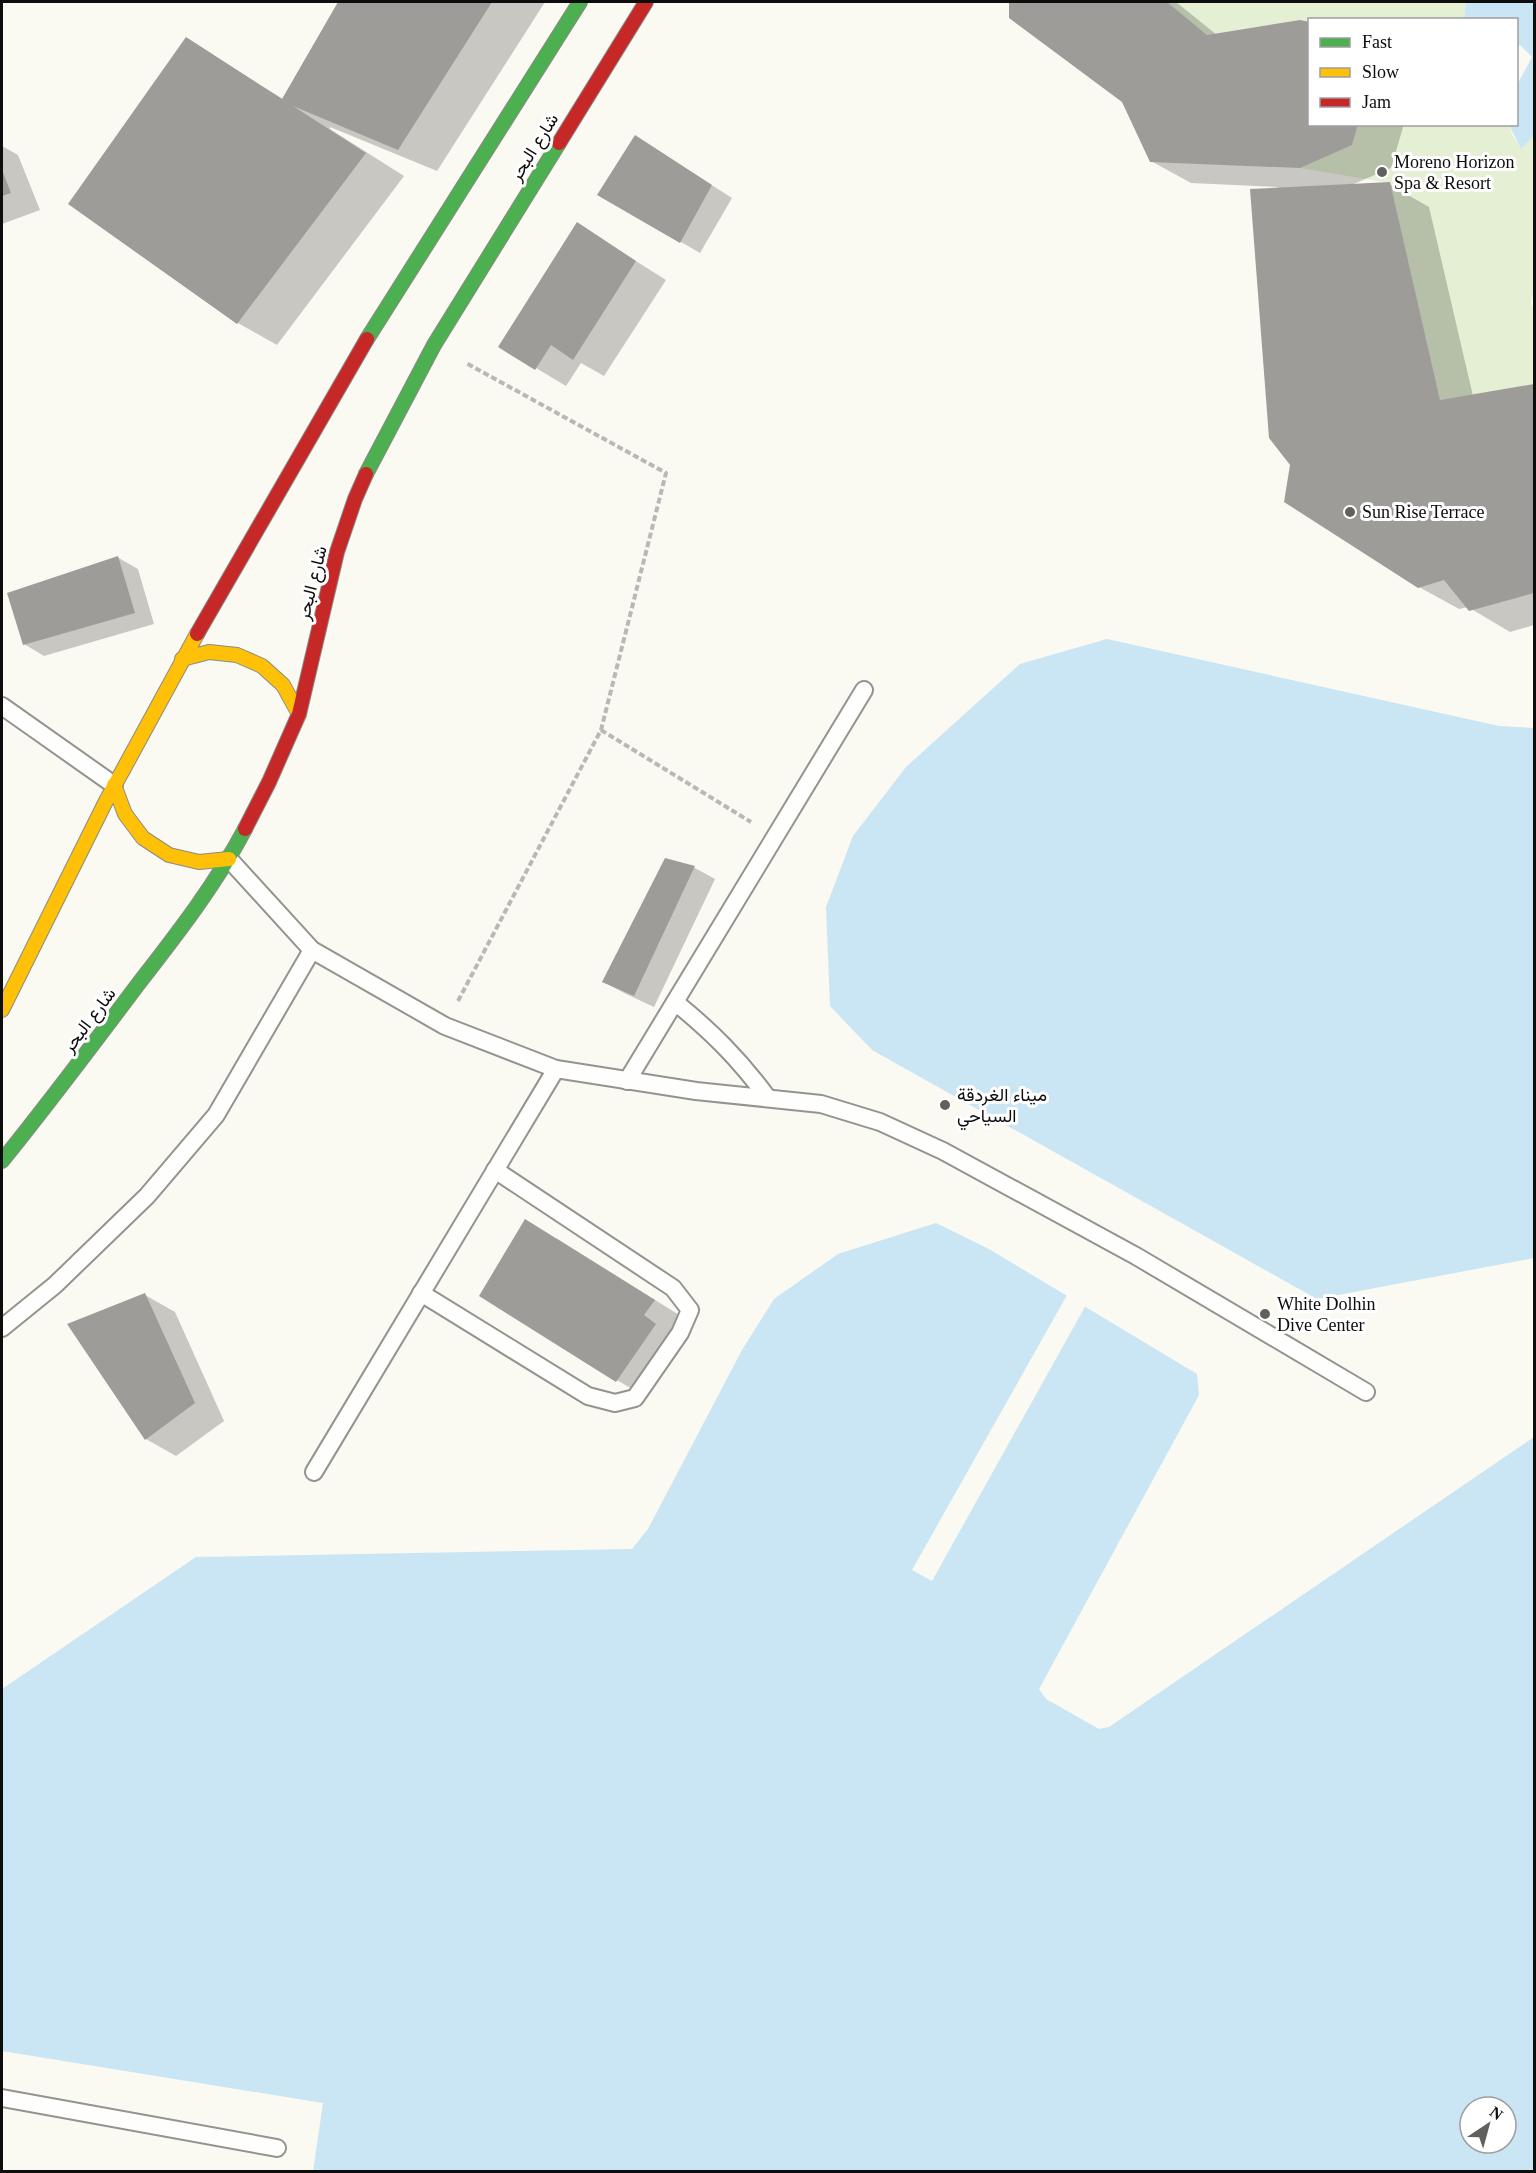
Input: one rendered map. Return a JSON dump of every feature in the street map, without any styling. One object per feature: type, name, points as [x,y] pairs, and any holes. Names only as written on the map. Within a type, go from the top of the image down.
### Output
[{"type":"main road","points":[[2,1010],[114,785],[182,659],[385,308],[580,2]]},
{"type":"main road","name":"شارع البحر","points":[[2,1161],[51,1100],[229,859],[269,782],[298,714],[337,552],[355,499],[379,447],[434,345],[646,2]]},
{"type":"main road","points":[[182,659],[209,652],[237,655],[262,666],[283,685],[298,714]]},
{"type":"main road","points":[[114,785],[125,814],[143,838],[169,855],[199,862],[229,859]]},
{"type":"lane","points":[[627,1081],[864,690]]},
{"type":"lane","points":[[2,706],[114,785]]},
{"type":"lane","points":[[229,859],[312,950],[445,1026],[556,1069],[696,1091],[821,1104],[880,1122],[942,1151],[1136,1256],[1366,1392]]},
{"type":"lane","points":[[2,1328],[55,1285],[147,1196],[216,1115],[312,950]]},
{"type":"lane","points":[[675,1002],[714,1034],[744,1066],[767,1097]]},
{"type":"lane","points":[[314,1472],[556,1069]]},
{"type":"lane","points":[[421,1293],[588,1396],[615,1403],[635,1398],[680,1332],[690,1310],[673,1288],[495,1170]]},
{"type":"lane","points":[[2,2098],[277,2148]]},
{"type":"path","points":[[434,345],[666,473],[601,730],[445,1026]]},
{"type":"path","points":[[601,730],[775,837]]},
{"type":"green space","points":[[1167,2],[1466,2],[1464,18],[1308,18],[1308,22],[1300,20],[1207,35]]},
{"type":"green space","points":[[1358,126],[1509,126],[1512,135],[1521,148],[1534,135],[1534,289],[1531,303],[1534,310],[1534,384],[1440,400],[1390,183],[1300,168],[1351,145]]},
{"type":"water","points":[[1466,2],[1534,2],[1534,135],[1521,149],[1510,126],[1518,126],[1518,83],[1532,57],[1520,45],[1518,47],[1518,18],[1464,18]]},
{"type":"water","points":[[1107,639],[1499,726],[1534,728],[1534,1258],[1317,1299],[872,1050],[830,1006],[826,907],[853,836],[906,767],[1020,664]]},
{"type":"water","points":[[936,1223],[989,1249],[1197,1374],[1199,1395],[1039,1689],[1046,1699],[1099,1729],[1109,1727],[1534,1437],[1534,2171],[2,2172],[2,1689],[196,1557],[632,1549],[648,1529],[742,1350],[774,1299],[838,1254]]},
{"type":"pier","points":[[1067,1295],[1086,1305],[932,1581],[912,1570]]},
{"type":"pier","points":[[2,2051],[323,2103],[313,2171],[2,2171]]},
{"type":"building","points":[[338,2],[492,2],[398,150],[293,106],[366,153],[237,324],[68,204],[186,37],[282,99]]},
{"type":"building","points":[[1009,2],[1167,2],[1207,35],[1300,20],[1308,22],[1308,126],[1357,126],[1352,145],[1300,168],[1150,162],[1122,102],[1009,18]]},
{"type":"building","points":[[635,135],[712,185],[680,243],[597,195]]},
{"type":"building","points":[[2,170],[11,193],[2,196]]},
{"type":"building","points":[[1390,182],[1440,400],[1534,384],[1534,593],[1469,611],[1444,580],[1418,588],[1284,502],[1290,465],[1269,438],[1250,189]]},
{"type":"building","points":[[577,222],[636,261],[573,360],[551,345],[535,370],[498,347]]},
{"type":"building","points":[[118,556],[135,613],[23,645],[7,593]]},
{"type":"building","points":[[665,858],[695,866],[634,996],[602,982]]},
{"type":"building","points":[[525,1219],[655,1300],[644,1315],[656,1324],[616,1382],[479,1296]]},
{"type":"building","points":[[145,1293],[195,1403],[145,1440],[67,1324]]},
{"type":"traffic: fast","points":[[367,339],[580,2]]},
{"type":"traffic: fast","points":[[366,474],[434,345],[559,143]]},
{"type":"traffic: fast","points":[[2,1161],[182,927],[222,869],[245,829]]},
{"type":"traffic: slow","points":[[2,1010],[105,803],[197,634]]},
{"type":"traffic: slow","points":[[182,659],[209,652],[237,655],[262,666],[283,685],[299,714]]},
{"type":"traffic: slow","points":[[114,785],[125,814],[143,838],[169,855],[199,862],[229,859]]},
{"type":"traffic: jam","points":[[559,143],[646,2]]},
{"type":"traffic: jam","points":[[197,634],[367,339]]},
{"type":"traffic: jam","points":[[245,829],[299,714],[337,552],[366,474]]},
{"type":"place","name":"Moreno Horizon Spa & Resort","points":[[1382,172]]},
{"type":"place","name":"Sun Rise Terrace","points":[[1350,512]]},
{"type":"place","name":"ميناء الغردقة السياحي","points":[[945,1105]]},
{"type":"place","name":"White Dolhin Dive Center","points":[[1265,1314]]}]
